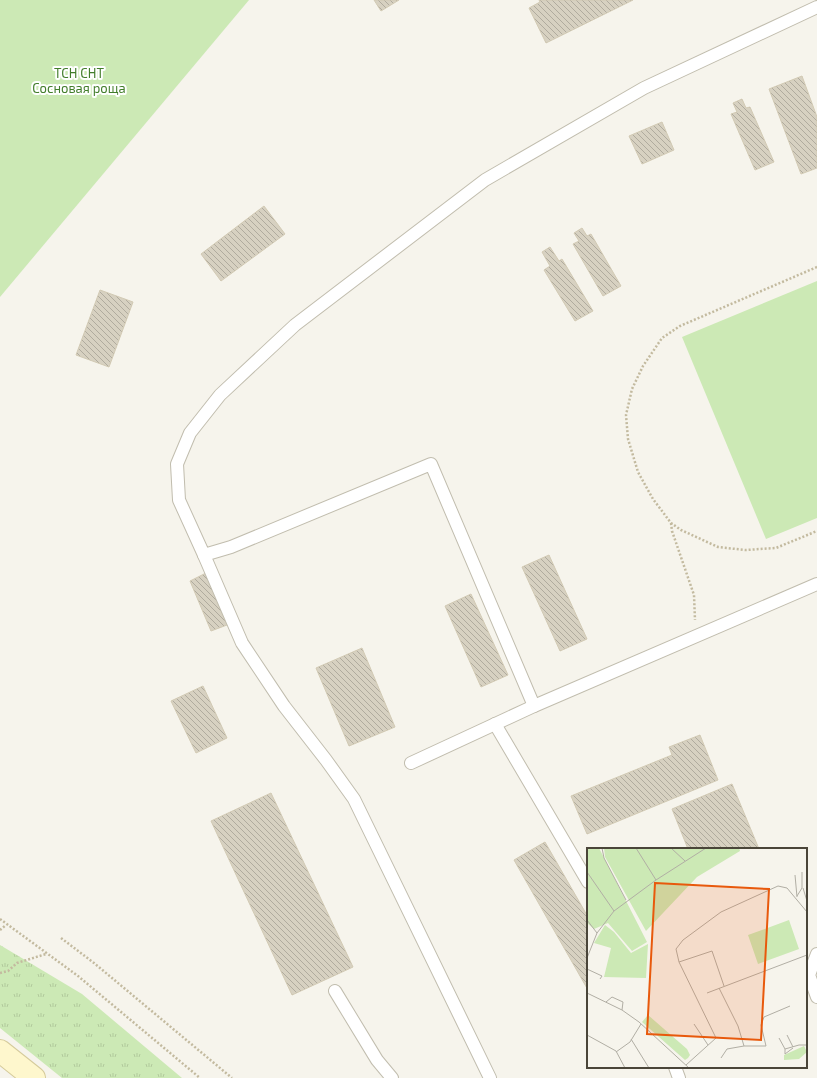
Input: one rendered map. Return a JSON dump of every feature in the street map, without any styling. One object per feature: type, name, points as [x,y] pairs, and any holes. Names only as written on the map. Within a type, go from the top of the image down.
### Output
[{"type":"street","points":[[0,1050],[34,1078]]},
{"type":"lane","points":[[490,1078],[354,799],[284,706],[242,643],[204,555],[178,500],[177,464],[190,433],[220,395],[295,325],[485,180],[644,88],[817,7]]},
{"type":"lane","points":[[204,555],[231,547],[431,464],[534,706]]},
{"type":"lane","points":[[411,763],[534,706],[817,584]]},
{"type":"lane","points":[[495,724],[587,880]]},
{"type":"lane","points":[[817,954],[809,975],[817,997]]},
{"type":"lane","points":[[335,991],[377,1060],[392,1078]]},
{"type":"lane","points":[[675,1068],[679,1078]]},
{"type":"path","points":[[817,267],[680,326],[662,338],[643,366],[632,389],[626,415],[628,439],[638,472],[653,499],[671,523],[680,530],[718,547],[745,550],[776,548],[817,531]]},
{"type":"path","points":[[671,523],[672,531],[694,595],[695,636]]},
{"type":"path","points":[[0,920],[78,976],[200,1078]]},
{"type":"path","points":[[0,930],[6,925]]},
{"type":"path","points":[[61,938],[94,963],[232,1078]]},
{"type":"path","points":[[0,973],[8,971],[17,963],[46,954]]},
{"type":"green space","name":"ТСН СНТ Сосновая роща","points":[[0,0],[249,0],[0,297]]},
{"type":"green space","points":[[817,281],[817,518],[766,539],[682,337]]},
{"type":"green space","points":[[0,945],[82,994],[182,1078],[62,1078],[0,1028]]},
{"type":"building","points":[[374,0],[399,0],[381,11]]},
{"type":"building","points":[[539,0],[633,0],[546,43],[529,8],[540,2]]},
{"type":"building","points":[[802,76],[817,117],[817,168],[801,174],[769,89]]},
{"type":"building","points":[[742,99],[746,108],[750,107],[774,162],[755,170],[731,114],[737,112],[733,103]]},
{"type":"building","points":[[662,122],[674,150],[642,164],[629,136]]},
{"type":"building","points":[[264,206],[285,234],[221,281],[201,254]]},
{"type":"building","points":[[582,228],[587,236],[591,234],[621,286],[603,296],[573,244],[579,241],[574,233]]},
{"type":"building","points":[[550,247],[559,261],[562,259],[593,311],[575,321],[544,270],[550,266],[542,252]]},
{"type":"building","points":[[100,290],[133,302],[109,367],[76,355]]},
{"type":"building","points":[[549,555],[587,639],[560,651],[522,567]]},
{"type":"building","points":[[206,573],[227,625],[211,631],[190,581]]},
{"type":"building","points":[[471,594],[508,675],[481,687],[445,606]]},
{"type":"building","points":[[362,648],[395,727],[349,746],[316,668]]},
{"type":"building","points":[[203,686],[227,738],[196,753],[171,701]]},
{"type":"building","points":[[700,735],[718,780],[587,834],[571,796],[672,755],[669,747]]},
{"type":"building","points":[[732,784],[759,848],[688,848],[672,809]]},
{"type":"building","points":[[271,793],[353,967],[292,995],[211,821]]},
{"type":"building","points":[[545,842],[587,915],[587,988],[514,860]]}]
